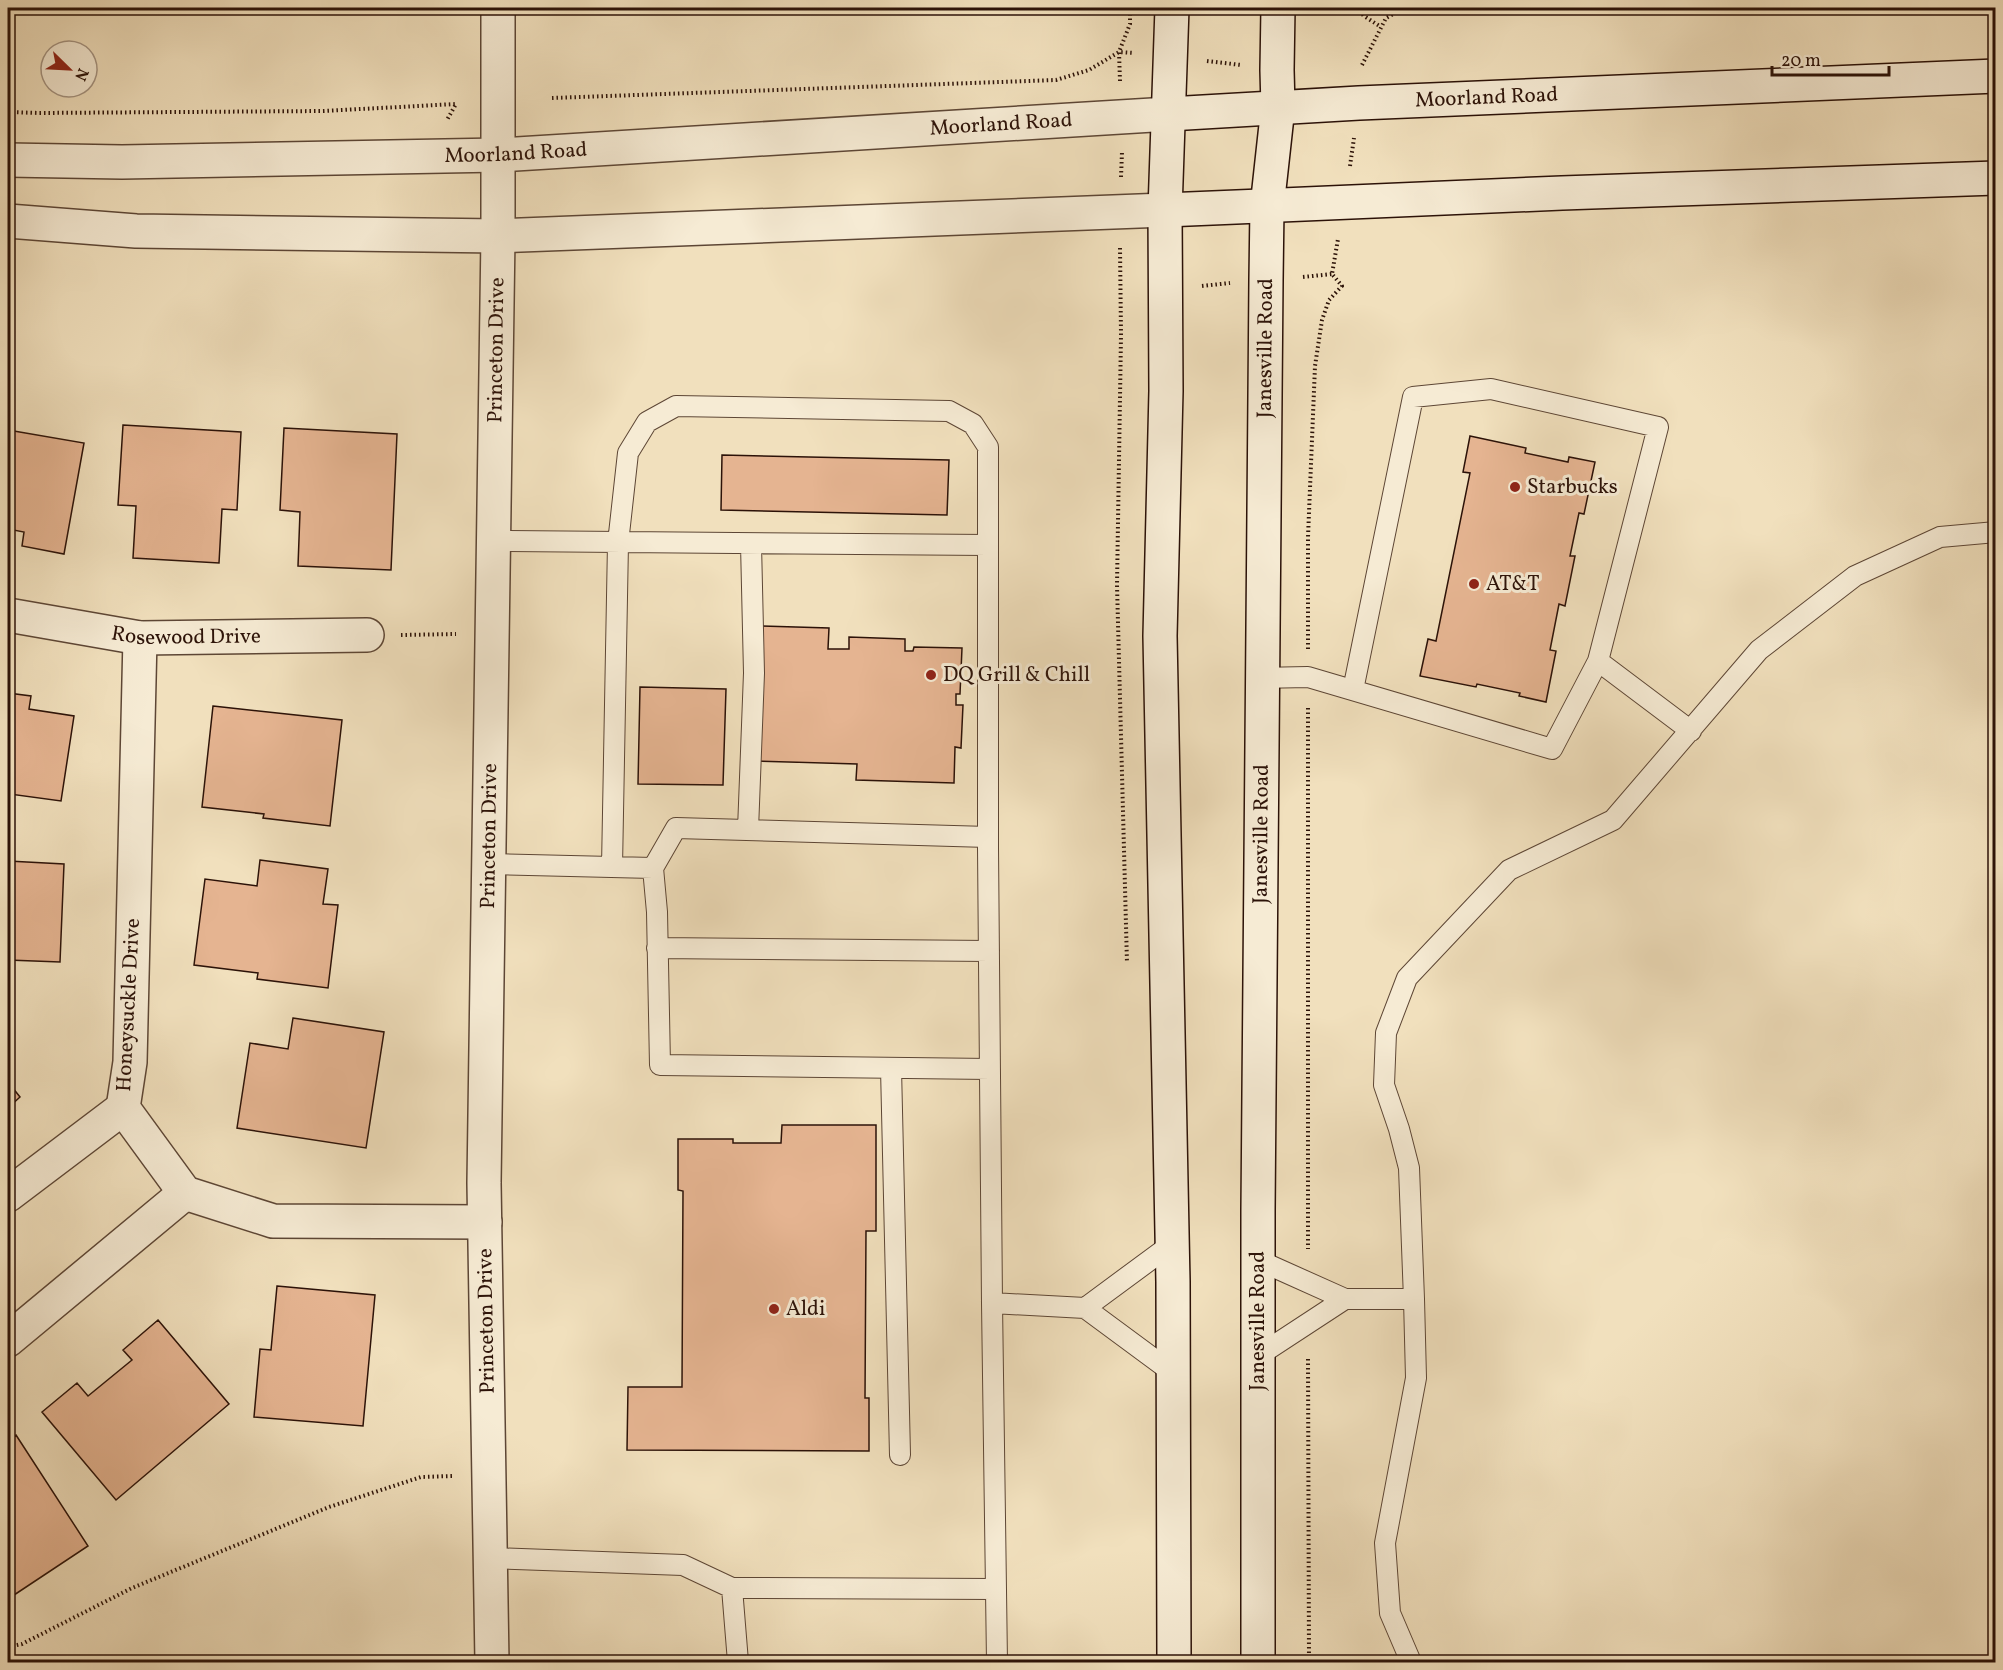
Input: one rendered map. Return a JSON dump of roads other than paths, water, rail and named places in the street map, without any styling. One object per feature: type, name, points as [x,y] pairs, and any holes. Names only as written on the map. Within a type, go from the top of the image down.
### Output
[{"type":"street","name":"Princeton Drive","points":[[492,1662],[484,1184],[499,155],[498,8]]},
{"type":"street","points":[[1172,8],[1165,210],[1166,392],[1160,636],[1173,1243],[1174,1662]]},
{"type":"street","name":"Janesville Road","points":[[1258,1662],[1258,1260],[1267,207],[1278,107],[1278,8]]},
{"type":"street","name":"Moorland Road","points":[[8,160],[122,162],[499,155],[1278,107],[1789,83],[1995,76]]},
{"type":"street","points":[[8,221],[136,231],[498,236],[1995,178]]},
{"type":"street","name":"Rosewood Drive","points":[[8,615],[141,638],[367,635]]},
{"type":"street","name":"Honeysuckle Drive","points":[[141,638],[130,1062],[123,1108],[185,1193]]},
{"type":"street","points":[[8,1195],[123,1108]]},
{"type":"street","points":[[8,1340],[185,1193],[273,1221],[485,1222]]},
{"type":"lane","points":[[1263,678],[1308,677],[1552,749],[1598,661],[1658,427],[1491,389],[1413,397],[1353,690]]},
{"type":"lane","points":[[612,867],[618,543],[628,453],[647,422],[676,406],[949,411],[973,424],[988,447],[988,837],[998,1662]]},
{"type":"lane","points":[[1411,1662],[1390,1613],[1385,1543],[1416,1378],[1409,1168],[1400,1128],[1384,1085],[1386,1033],[1407,978],[1509,870],[1613,820],[1760,650],[1855,576],[1940,537],[1995,532]]},
{"type":"lane","points":[[494,541],[988,545]]},
{"type":"lane","points":[[748,830],[754,673],[751,543]]},
{"type":"lane","points":[[1598,661],[1691,731]]},
{"type":"lane","points":[[988,837],[676,828],[653,868],[657,912],[660,1065],[990,1070]]},
{"type":"lane","points":[[489,864],[653,868]]},
{"type":"lane","points":[[657,948],[989,951]]},
{"type":"lane","points":[[891,1068],[900,1455]]},
{"type":"lane","points":[[1085,1308],[1173,1243]]},
{"type":"lane","points":[[1258,1260],[1345,1299],[1414,1299]]},
{"type":"lane","points":[[1258,1356],[1345,1299]]},
{"type":"lane","points":[[992,1303],[1085,1308],[1173,1372]]},
{"type":"lane","points":[[490,1558],[683,1565],[732,1588],[996,1589]]},
{"type":"lane","points":[[732,1588],[738,1662]]},
{"type":"place","name":"Starbucks","points":[[1515,487]]},
{"type":"place","name":"AT&T","points":[[1474,584]]},
{"type":"place","name":"DQ Grill & Chill","points":[[931,675]]},
{"type":"place","name":"Aldi","points":[[774,1309]]}]
